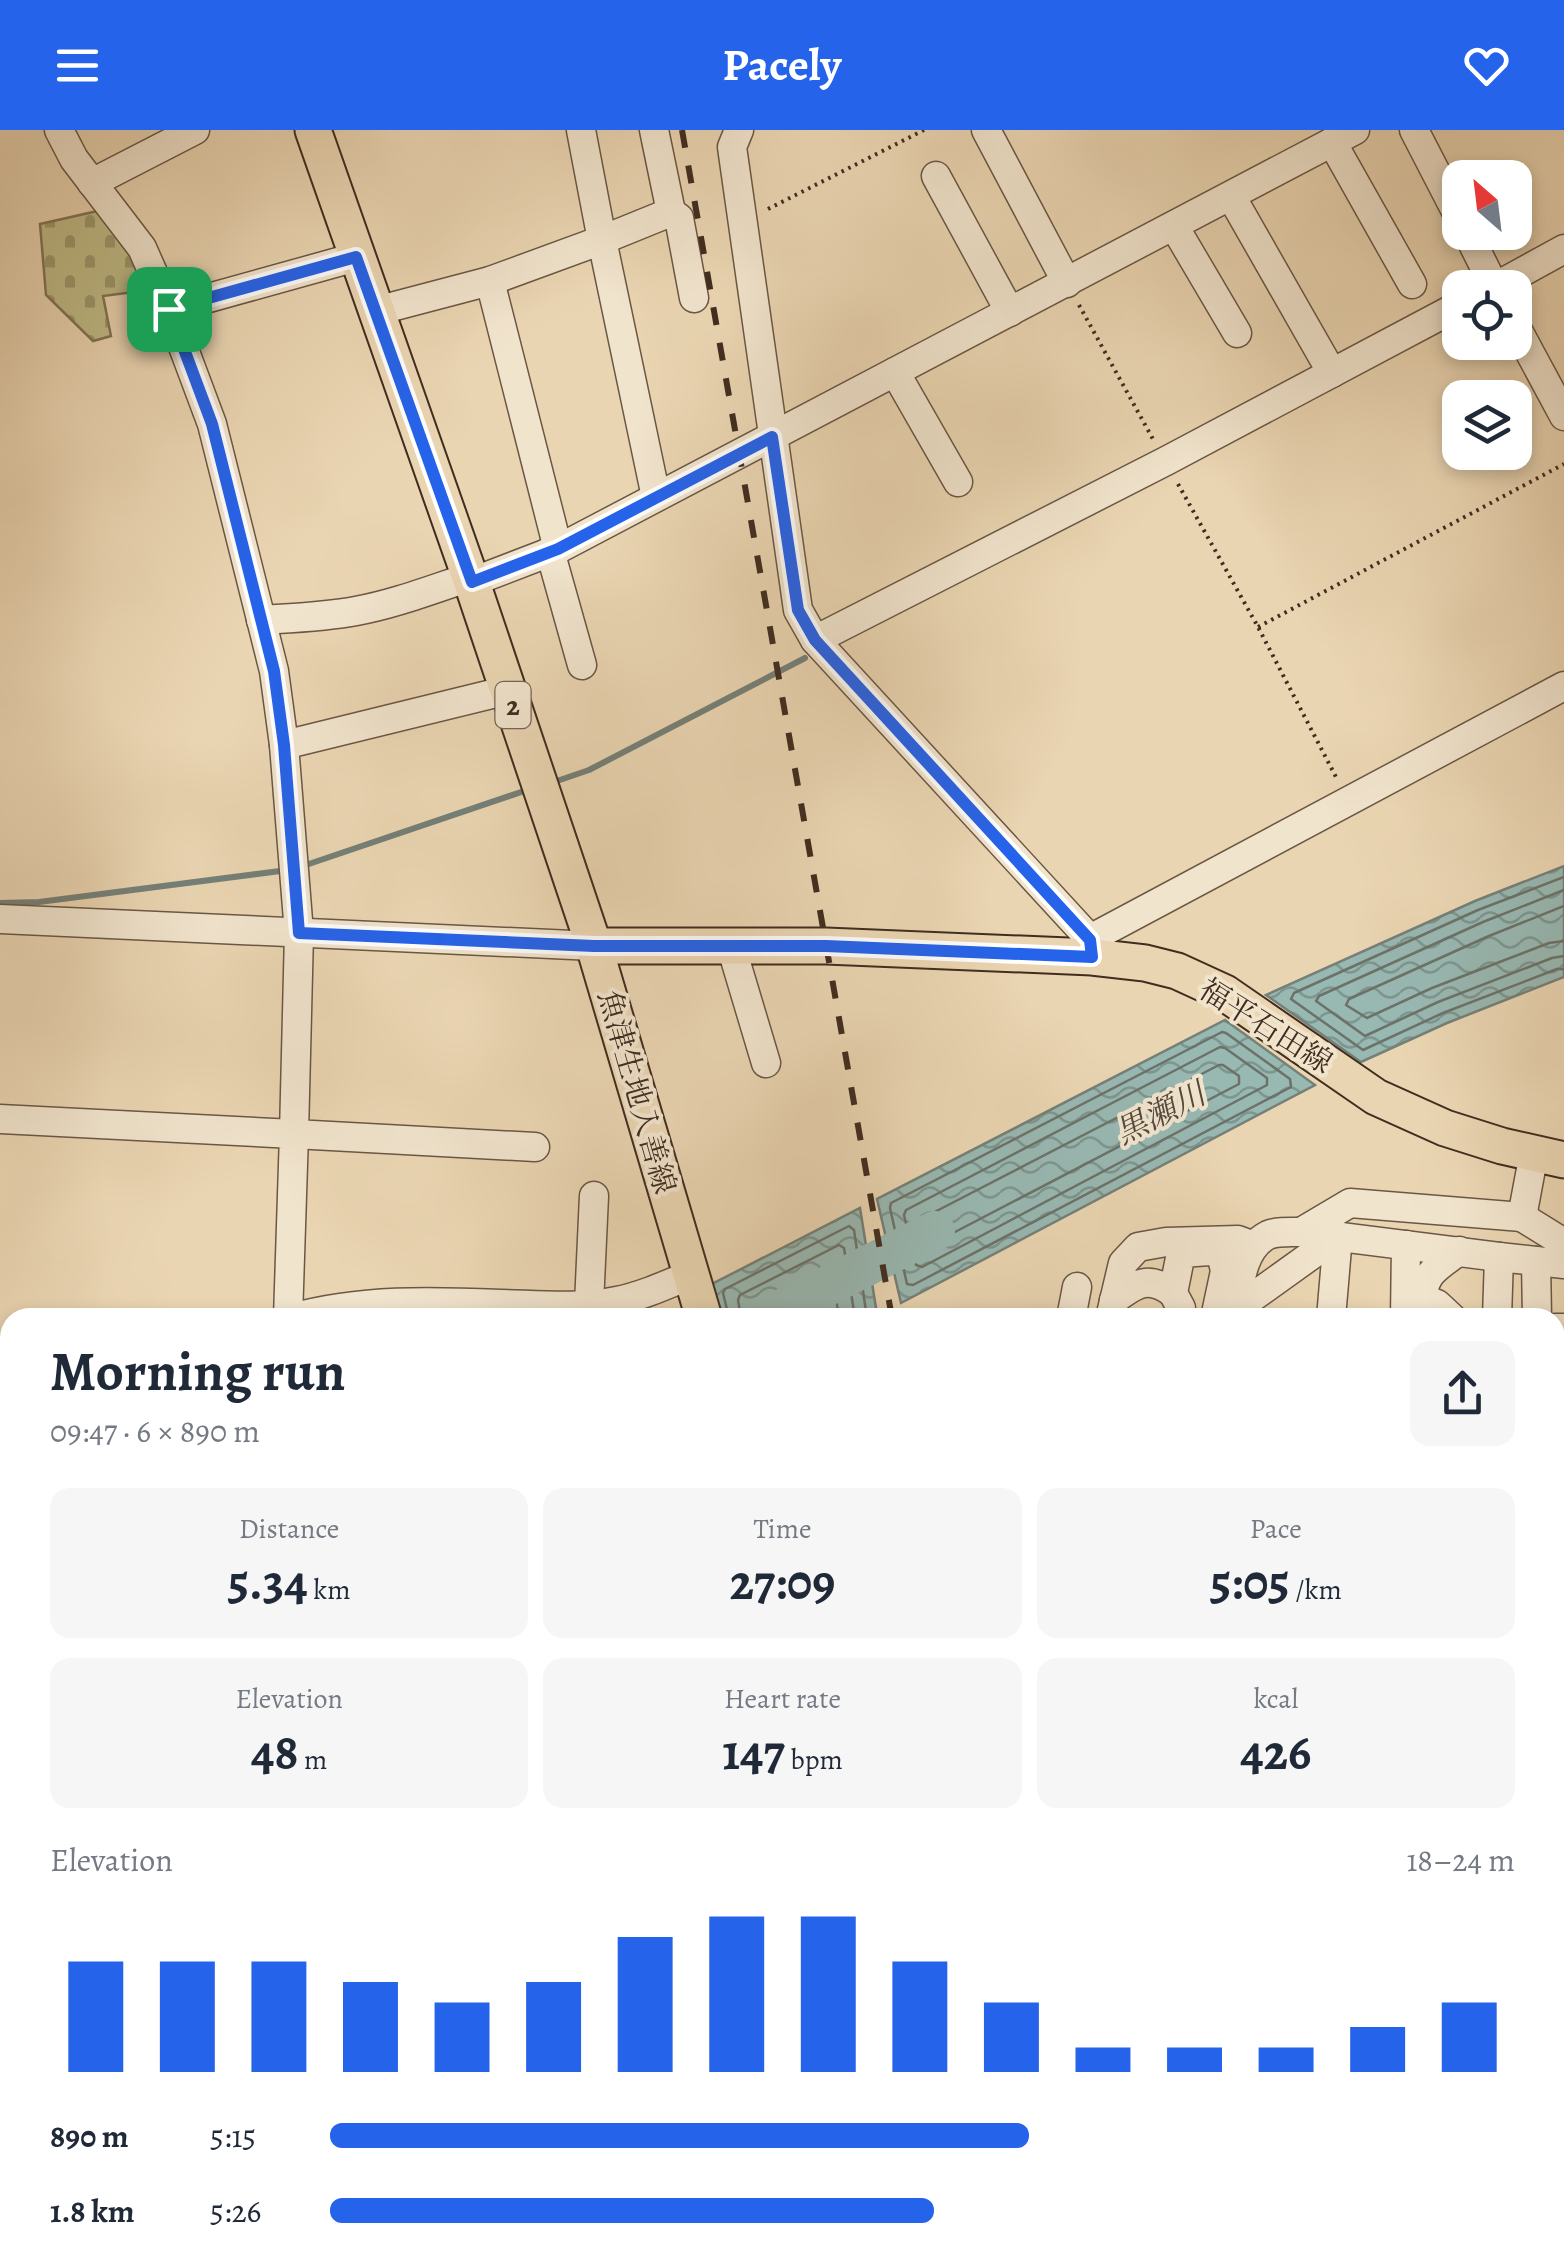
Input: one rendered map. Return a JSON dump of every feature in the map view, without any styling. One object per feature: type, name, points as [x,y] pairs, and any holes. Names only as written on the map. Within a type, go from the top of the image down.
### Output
[{"type":"main road","name":"魚津生地入善線","points":[[313,130],[471,579],[594,946],[696,1293]]},
{"type":"main road","name":"福平石田線","points":[[594,946],[1091,948],[1177,972],[1225,993],[1376,1097],[1445,1128],[1549,1157]]},
{"type":"street","points":[[59,130],[74,159],[142,248],[169,309],[212,424],[274,671],[299,933],[290,1308]]},
{"type":"street","points":[[92,183],[196,130]]},
{"type":"street","points":[[581,130],[656,497]]},
{"type":"street","points":[[654,130],[671,212],[679,218],[694,298]]},
{"type":"street","points":[[738,130],[732,147],[741,223],[798,610],[815,640],[1091,948],[1348,801],[1564,686]]},
{"type":"street","points":[[986,130],[1066,283]]},
{"type":"street","points":[[1414,130],[1442,185]]},
{"type":"street","points":[[262,620],[360,611],[554,550],[1344,136],[1412,284]]},
{"type":"street","points":[[936,176],[1010,312]]},
{"type":"street","points":[[1232,196],[1332,373]]},
{"type":"street","points":[[376,312],[490,281],[671,212]]},
{"type":"street","points":[[1174,226],[1236,333]]},
{"type":"street","points":[[1525,270],[1564,249]]},
{"type":"street","points":[[169,309],[356,257]]},
{"type":"street","points":[[490,281],[582,665]]},
{"type":"street","points":[[815,640],[1166,462],[1442,315]]},
{"type":"street","points":[[1532,357],[1564,416]]},
{"type":"street","points":[[895,372],[958,482]]},
{"type":"street","points":[[284,745],[508,690]]},
{"type":"street","points":[[0,919],[594,946]]},
{"type":"street","points":[[731,946],[766,1063]]},
{"type":"street","points":[[0,1119],[535,1147]]},
{"type":"street","points":[[1522,1217],[1549,1157]]},
{"type":"street","points":[[589,1304],[594,1196]]},
{"type":"street","points":[[1301,1232],[1350,1203],[1522,1217],[1564,1243]]},
{"type":"street","points":[[1230,1308],[1254,1246],[1270,1234],[1301,1232],[1550,1262],[1540,1308]]},
{"type":"street","points":[[1238,1308],[1338,1236]]},
{"type":"street","points":[[1332,1308],[1338,1236]]},
{"type":"street","points":[[1112,1308],[1123,1262],[1138,1247],[1166,1242],[1238,1240],[1254,1246]]},
{"type":"street","points":[[1405,1308],[1406,1245]]},
{"type":"street","points":[[1177,1305],[1181,1254],[1210,1250],[1221,1253],[1228,1308]]},
{"type":"street","points":[[1441,1308],[1425,1300],[1422,1288],[1426,1278],[1459,1252]]},
{"type":"street","points":[[1497,1308],[1499,1256]]},
{"type":"street","points":[[1113,1308],[1141,1282],[1160,1284],[1177,1305]]},
{"type":"street","points":[[1073,1308],[1077,1287]]},
{"type":"street","points":[[338,1308],[382,1302],[571,1306],[616,1301],[654,1290],[696,1293]]},
{"type":"path","points":[[741,223],[924,130]]},
{"type":"path","points":[[1348,801],[1258,627],[1564,464]]},
{"type":"green space","points":[[102,210],[120,233],[149,290],[103,296],[111,336],[93,341],[46,295],[40,224]]},
{"type":"water","points":[[1564,866],[1564,977],[1361,1062],[1266,995],[1475,901]]},
{"type":"water","points":[[1225,1020],[1315,1085],[901,1303],[877,1199]]},
{"type":"water","points":[[860,1208],[876,1308],[717,1308],[710,1285]]},
{"type":"waterway","points":[[551,783],[589,770],[805,658]]},
{"type":"waterway","points":[[300,867],[530,789]]},
{"type":"waterway","points":[[0,903],[39,902],[288,870]]},
{"type":"waterway","name":"黒瀬川","points":[[785,1308],[935,1231]]},
{"type":"railway","points":[[682,130],[890,1308]]},
{"type":"route","points":[[356,257],[472,582],[558,549],[772,437],[798,610],[815,640],[1090,940],[1092,957],[826,946],[594,946],[299,933],[274,671],[212,424],[169,309],[356,257]]}]
